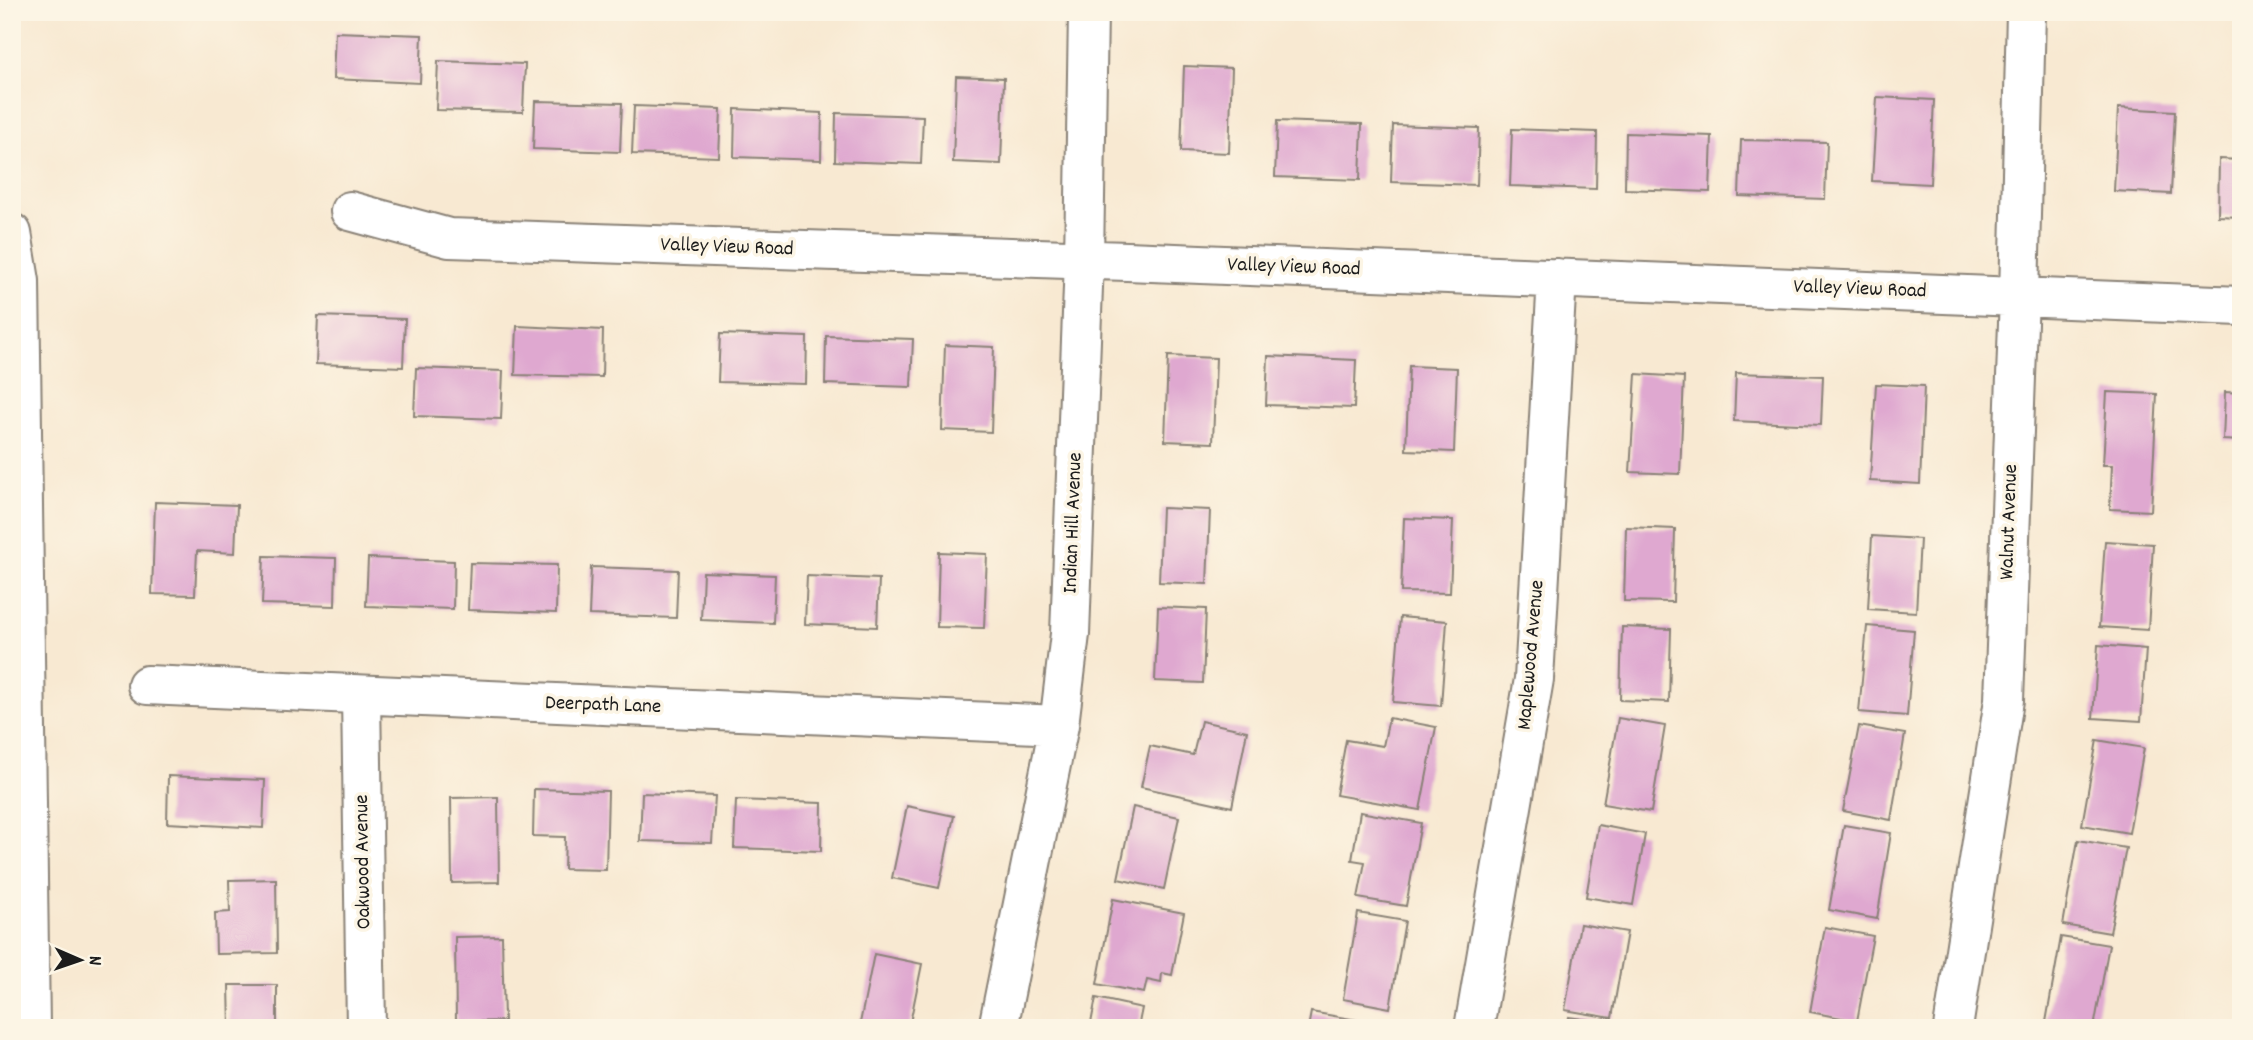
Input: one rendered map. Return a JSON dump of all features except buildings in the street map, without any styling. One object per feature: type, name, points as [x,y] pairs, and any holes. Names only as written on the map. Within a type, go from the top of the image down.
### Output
[{"type":"street","name":"Indian Hill Avenue","points":[[998,1028],[1059,725],[1070,634],[1084,260],[1088,12]]},
{"type":"street","name":"Walnut Avenue","points":[[1953,1028],[2004,700],[2026,12]]},
{"type":"street","name":"Valley View Road","points":[[350,211],[449,238],[2241,306]]},
{"type":"street","points":[[12,233],[20,281],[30,1028]]},
{"type":"street","name":"Maplewood Avenue","points":[[1474,1028],[1534,679],[1557,278]]},
{"type":"street","name":"Deerpath Lane","points":[[147,685],[1059,725]]},
{"type":"street","name":"Oakwood Avenue","points":[[361,696],[366,1028]]}]
